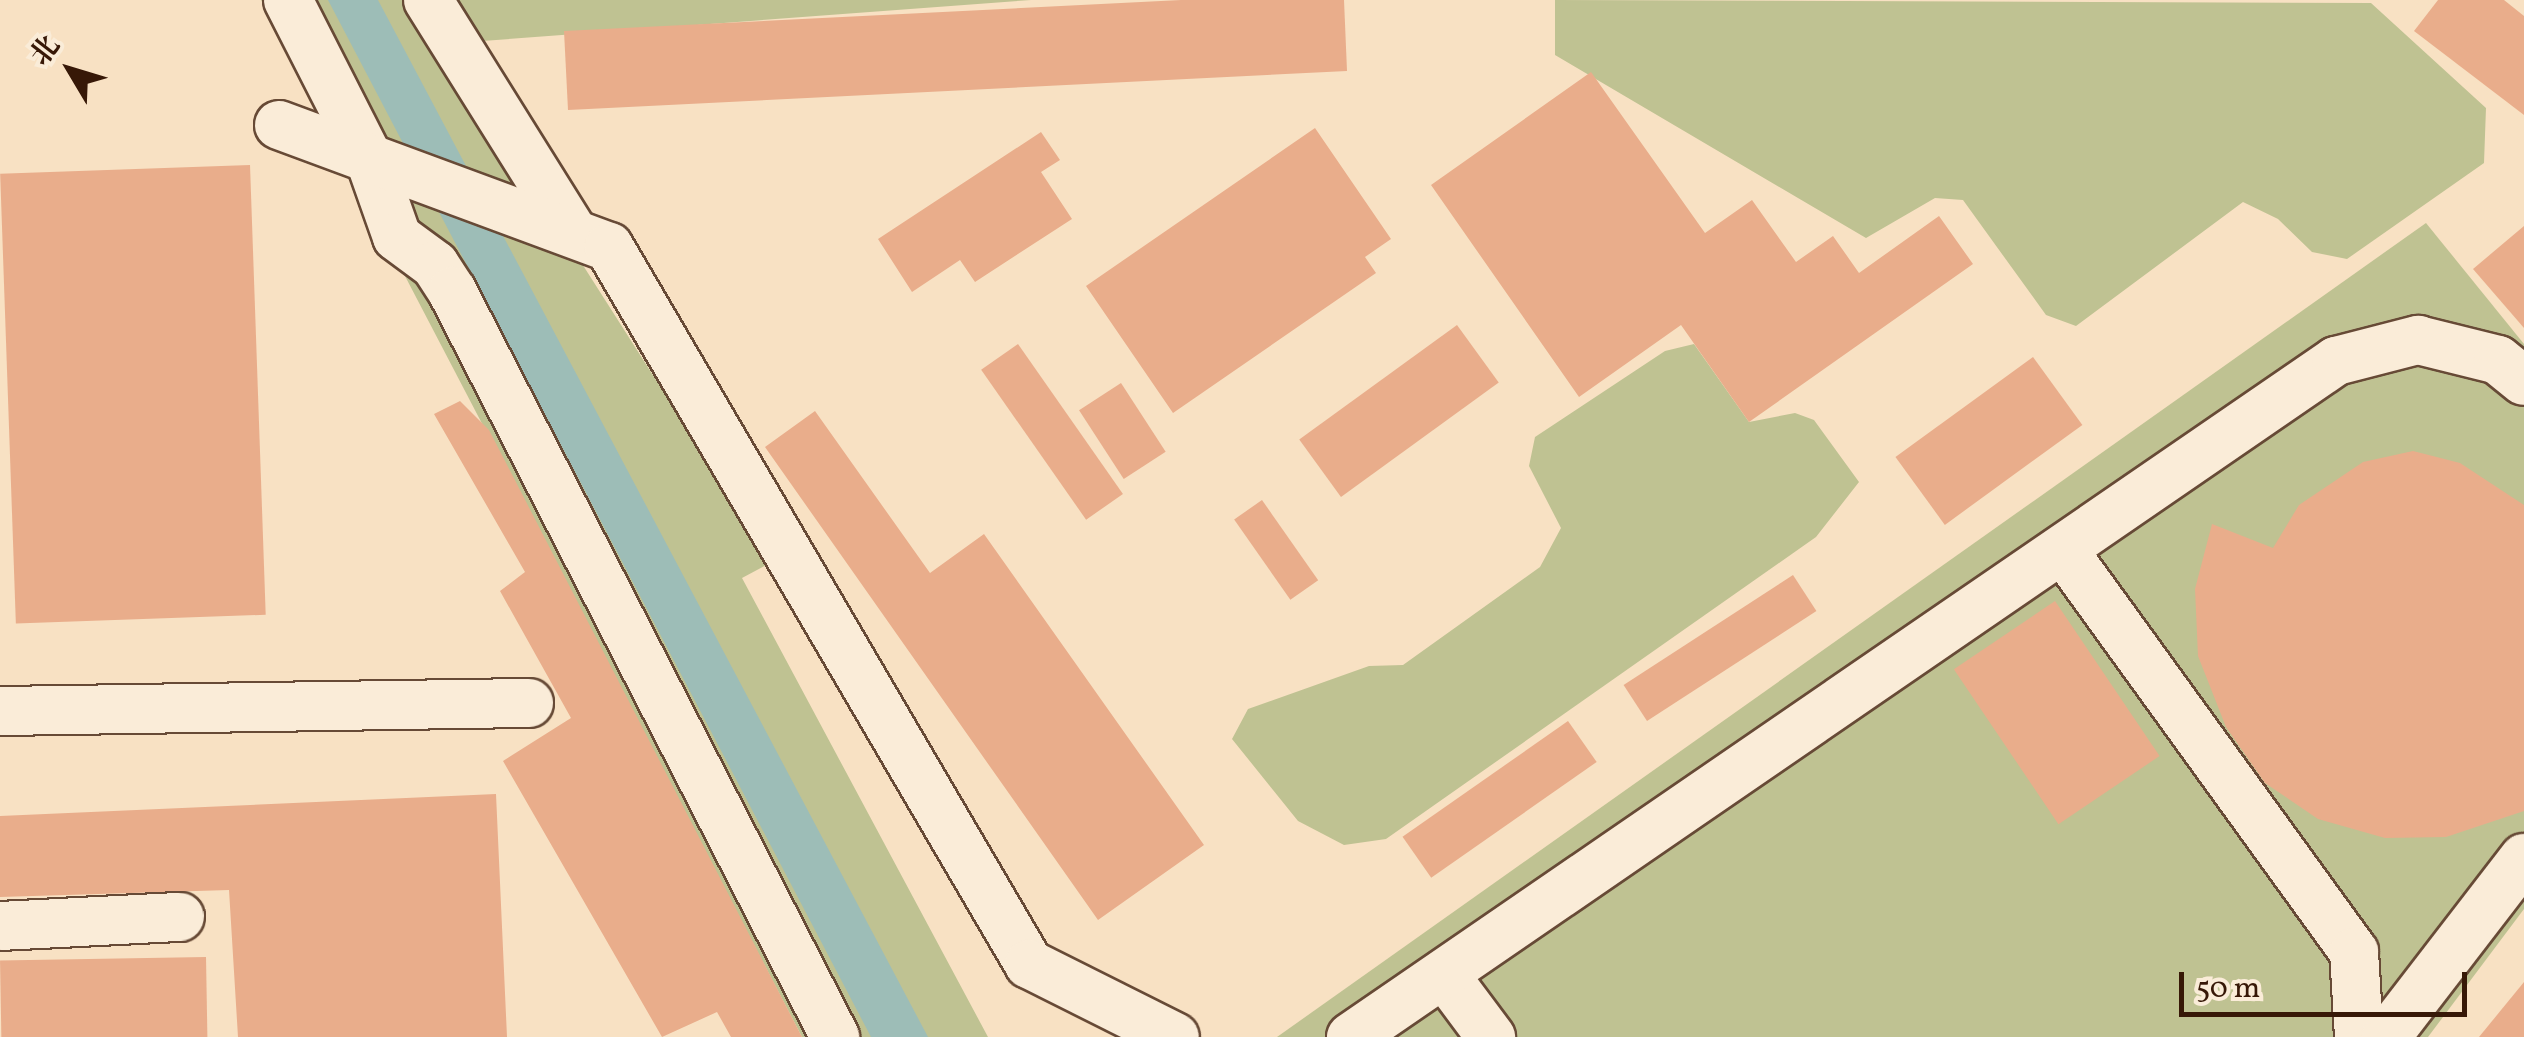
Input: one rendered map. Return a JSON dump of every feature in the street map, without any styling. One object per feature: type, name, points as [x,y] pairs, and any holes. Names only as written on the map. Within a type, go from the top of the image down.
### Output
[{"type":"street","points":[[288,0],[378,167],[397,237],[452,291],[835,1037]]},
{"type":"street","points":[[428,0],[573,232]]},
{"type":"street","points":[[279,125],[378,167],[529,214],[610,247],[1028,964],[1124,1025],[1175,1037]]},
{"type":"street","points":[[1351,1037],[2336,361],[2418,340],[2498,360],[2524,381]]},
{"type":"street","points":[[2063,550],[2354,952],[2359,1037]]},
{"type":"street","points":[[0,711],[528,702]]},
{"type":"street","points":[[2386,1037],[2524,858]]},
{"type":"street","points":[[0,926],[180,917]]},
{"type":"street","points":[[1444,974],[1491,1037]]},
{"type":"green space","points":[[261,0],[414,0],[772,562],[742,578],[988,1037],[802,1037]]},
{"type":"green space","points":[[428,0],[1031,0],[455,43]]},
{"type":"green space","points":[[1555,0],[2371,3],[2486,108],[2484,163],[2347,259],[2312,252],[2278,219],[2243,202],[2076,326],[2046,315],[1963,200],[1935,198],[1866,238],[1555,55]]},
{"type":"green space","points":[[2426,223],[2524,344],[2524,909],[2428,1037],[1277,1037]]},
{"type":"green space","points":[[1694,344],[1749,422],[1795,413],[1814,420],[1859,482],[1816,537],[1386,839],[1344,845],[1298,821],[1232,739],[1248,709],[1369,666],[1403,665],[1540,567],[1561,528],[1529,466],[1535,437],[1665,351]]},
{"type":"water","points":[[328,0],[378,0],[928,1037],[871,1037]]},
{"type":"building","points":[[1181,0],[1344,0],[1347,71],[568,110],[564,31]]},
{"type":"building","points":[[2438,0],[2504,0],[2524,16],[2524,115],[2414,31]]},
{"type":"building","points":[[1591,72],[1705,233],[1752,200],[1796,262],[1833,236],[1859,273],[1939,216],[1973,264],[1749,422],[1681,325],[1579,397],[1431,185]]},
{"type":"building","points":[[1315,128],[1391,239],[1365,257],[1376,273],[1173,413],[1086,286]]},
{"type":"building","points":[[1041,132],[1060,160],[1041,172],[1072,219],[975,282],[960,260],[912,292],[878,239]]},
{"type":"building","points":[[250,165],[266,615],[16,623],[0,174]]},
{"type":"building","points":[[2524,226],[2524,328],[2473,269]]},
{"type":"building","points":[[1457,325],[1499,382],[1341,497],[1299,440]]},
{"type":"building","points":[[1018,344],[1123,494],[1086,520],[981,370]]},
{"type":"building","points":[[2033,357],[2082,425],[1945,525],[1895,457]]},
{"type":"building","points":[[1121,383],[1166,452],[1124,479],[1079,410]]},
{"type":"building","points":[[460,401],[489,430],[802,1037],[731,1037],[717,1012],[662,1037],[503,761],[571,718],[500,591],[525,572],[434,414]]},
{"type":"building","points":[[815,411],[930,573],[984,534],[1204,845],[1098,920],[765,447]]},
{"type":"building","points":[[2413,451],[2460,463],[2524,505],[2524,811],[2446,837],[2385,838],[2318,819],[2265,783],[2226,727],[2198,656],[2195,589],[2212,524],[2273,548],[2299,505],[2363,462]]},
{"type":"building","points":[[1262,500],[1318,580],[1290,600],[1234,520]]},
{"type":"building","points":[[1793,575],[1816,611],[1647,721],[1624,685]]},
{"type":"building","points":[[2055,601],[2160,756],[2058,824],[1954,669]]},
{"type":"building","points":[[1568,721],[1597,762],[1431,878],[1403,837]]},
{"type":"building","points":[[496,794],[507,1037],[238,1037],[229,890],[0,897],[0,816]]},
{"type":"building","points":[[206,957],[207,1037],[1,1037],[0,961]]},
{"type":"building","points":[[2524,982],[2524,1037],[2479,1037]]}]
